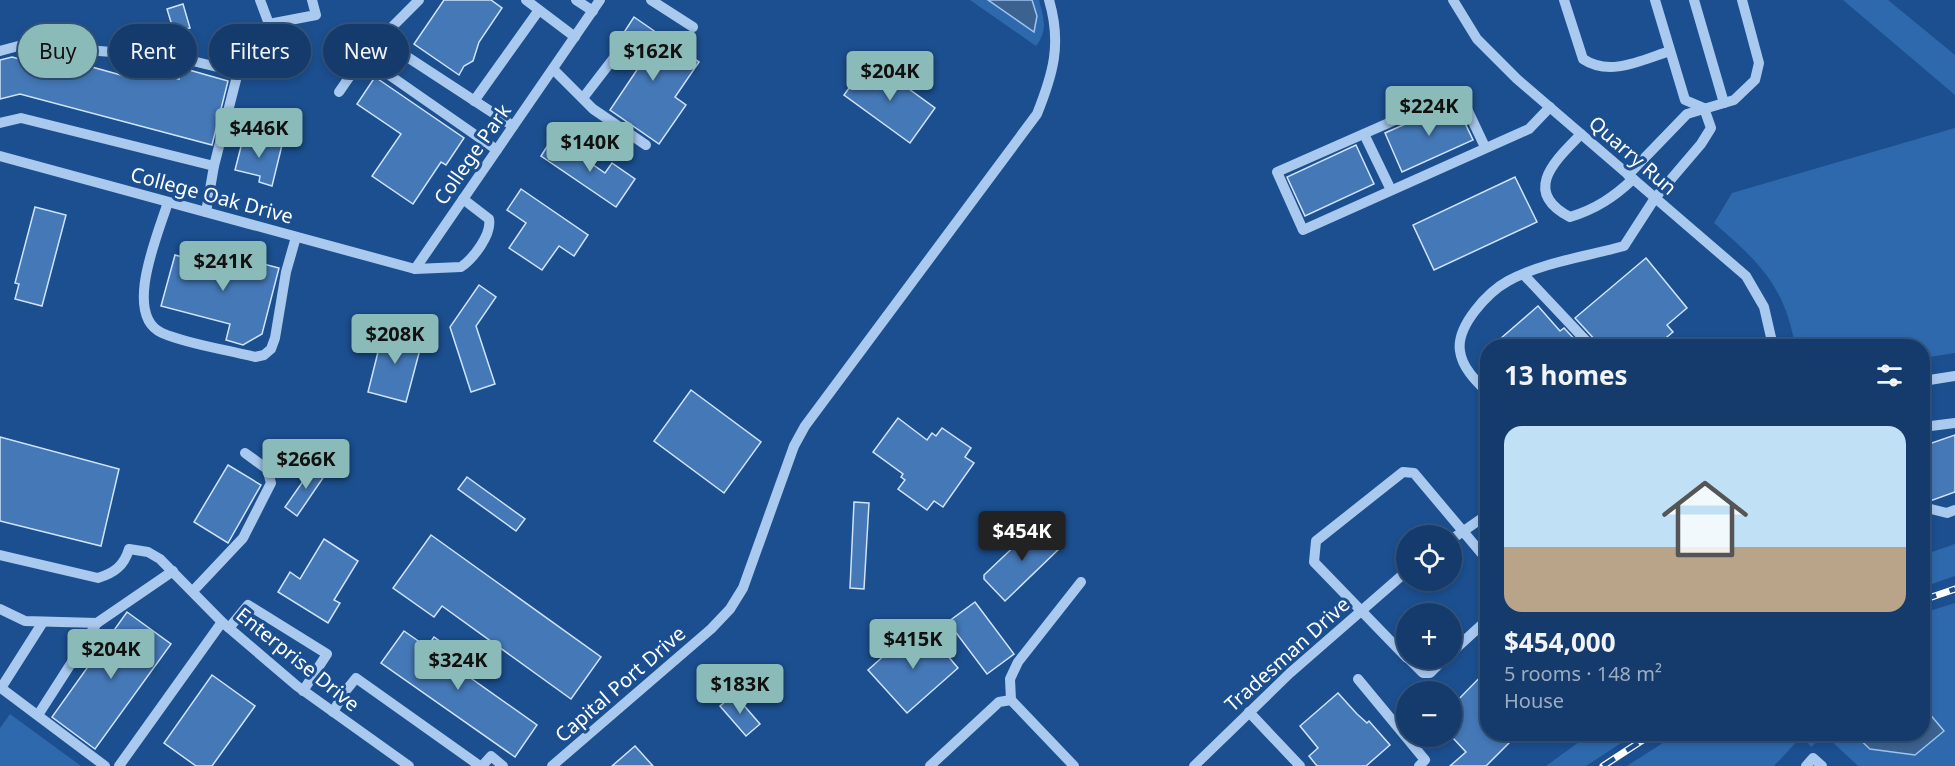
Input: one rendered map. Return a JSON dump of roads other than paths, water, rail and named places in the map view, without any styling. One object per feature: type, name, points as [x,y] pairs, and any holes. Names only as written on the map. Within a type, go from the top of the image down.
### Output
[{"type":"street","points":[[260,0],[269,24],[316,15],[312,0]]},
{"type":"street","points":[[418,0],[386,33],[386,43],[513,126]]},
{"type":"street","points":[[526,0],[575,37]]},
{"type":"street","points":[[576,0],[593,11]]},
{"type":"street","name":"College Park","points":[[415,269],[600,0]]},
{"type":"street","points":[[651,0],[693,27]]},
{"type":"street","name":"Capital Port Drive","points":[[552,766],[711,629],[730,609],[743,588],[794,446],[805,426],[1037,114],[1053,74],[1055,45],[1049,0]]},
{"type":"street","name":"Quarry Run","points":[[1453,0],[1477,39],[1550,107],[1746,276],[1764,307],[1771,339]]},
{"type":"street","points":[[1564,0],[1583,60],[1592,65],[1616,68],[1670,51]]},
{"type":"street","points":[[1480,385],[1472,377],[1460,350],[1467,324],[1481,303],[1508,281],[1624,246],[1655,198],[1701,144],[1711,128],[1704,108],[1685,100],[1655,0]]},
{"type":"street","points":[[1694,0],[1724,103]]},
{"type":"street","points":[[1581,134],[1548,168],[1546,179],[1550,200],[1562,213],[1570,217],[1612,199],[1687,114],[1734,100],[1755,80],[1759,63],[1742,0]]},
{"type":"street","points":[[474,101],[539,10]]},
{"type":"street","points":[[0,51],[22,45],[176,57],[238,72],[214,166],[206,212]]},
{"type":"street","points":[[583,98],[613,59]]},
{"type":"street","points":[[339,92],[359,63],[372,63],[497,150]]},
{"type":"street","points":[[553,69],[593,109],[646,145]]},
{"type":"street","points":[[1485,147],[1459,92],[1277,172],[1303,230],[1529,129],[1550,107]]},
{"type":"street","points":[[0,123],[21,118],[214,166]]},
{"type":"street","points":[[1364,134],[1391,190]]},
{"type":"street","name":"College Oak Drive","points":[[0,156],[415,269],[461,267],[484,238],[490,228],[489,219],[463,199]]},
{"type":"street","points":[[168,202],[141,301],[152,326],[168,335],[255,357],[264,355],[272,349],[286,272],[296,237]]},
{"type":"street","points":[[1524,275],[1584,339]]},
{"type":"street","points":[[1930,380],[1955,376]]},
{"type":"street","points":[[1930,426],[1955,423]]},
{"type":"street","points":[[193,591],[243,538],[272,483],[267,469],[245,453]]},
{"type":"street","points":[[1396,647],[1314,562],[1316,541],[1403,472],[1414,473],[1457,525]]},
{"type":"street","points":[[1930,509],[1947,513],[1955,510]]},
{"type":"street","points":[[1480,519],[1462,531],[1480,552]]},
{"type":"street","name":"Enterprise Drive","points":[[0,555],[98,578],[120,567],[129,549],[148,552],[173,571],[226,625],[303,691],[409,766]]},
{"type":"street","points":[[38,715],[97,623],[173,571]]},
{"type":"street","name":"Tradesman Drive","points":[[1194,766],[1249,712],[1396,581]]},
{"type":"street","points":[[1074,766],[1011,700],[1010,679],[1018,662],[1081,582]]},
{"type":"street","points":[[119,766],[226,625],[248,605],[327,654],[303,691]]},
{"type":"street","points":[[0,609],[25,621],[97,623]]},
{"type":"street","points":[[43,622],[1,689],[105,766]]},
{"type":"street","points":[[1462,643],[1480,626]]},
{"type":"street","points":[[1419,669],[1423,673],[1430,673],[1434,669]]},
{"type":"street","points":[[333,712],[356,678],[481,766],[491,756],[503,766]]},
{"type":"street","points":[[1358,679],[1425,760],[1419,766]]},
{"type":"street","points":[[930,766],[999,702],[1011,700]]},
{"type":"street","points":[[1249,712],[1300,766]]},
{"type":"street","points":[[1806,766],[1813,758],[1821,766]]},
{"type":"railway","points":[[1930,598],[1955,589]]},
{"type":"railway","points":[[1603,766],[1641,741]]}]
